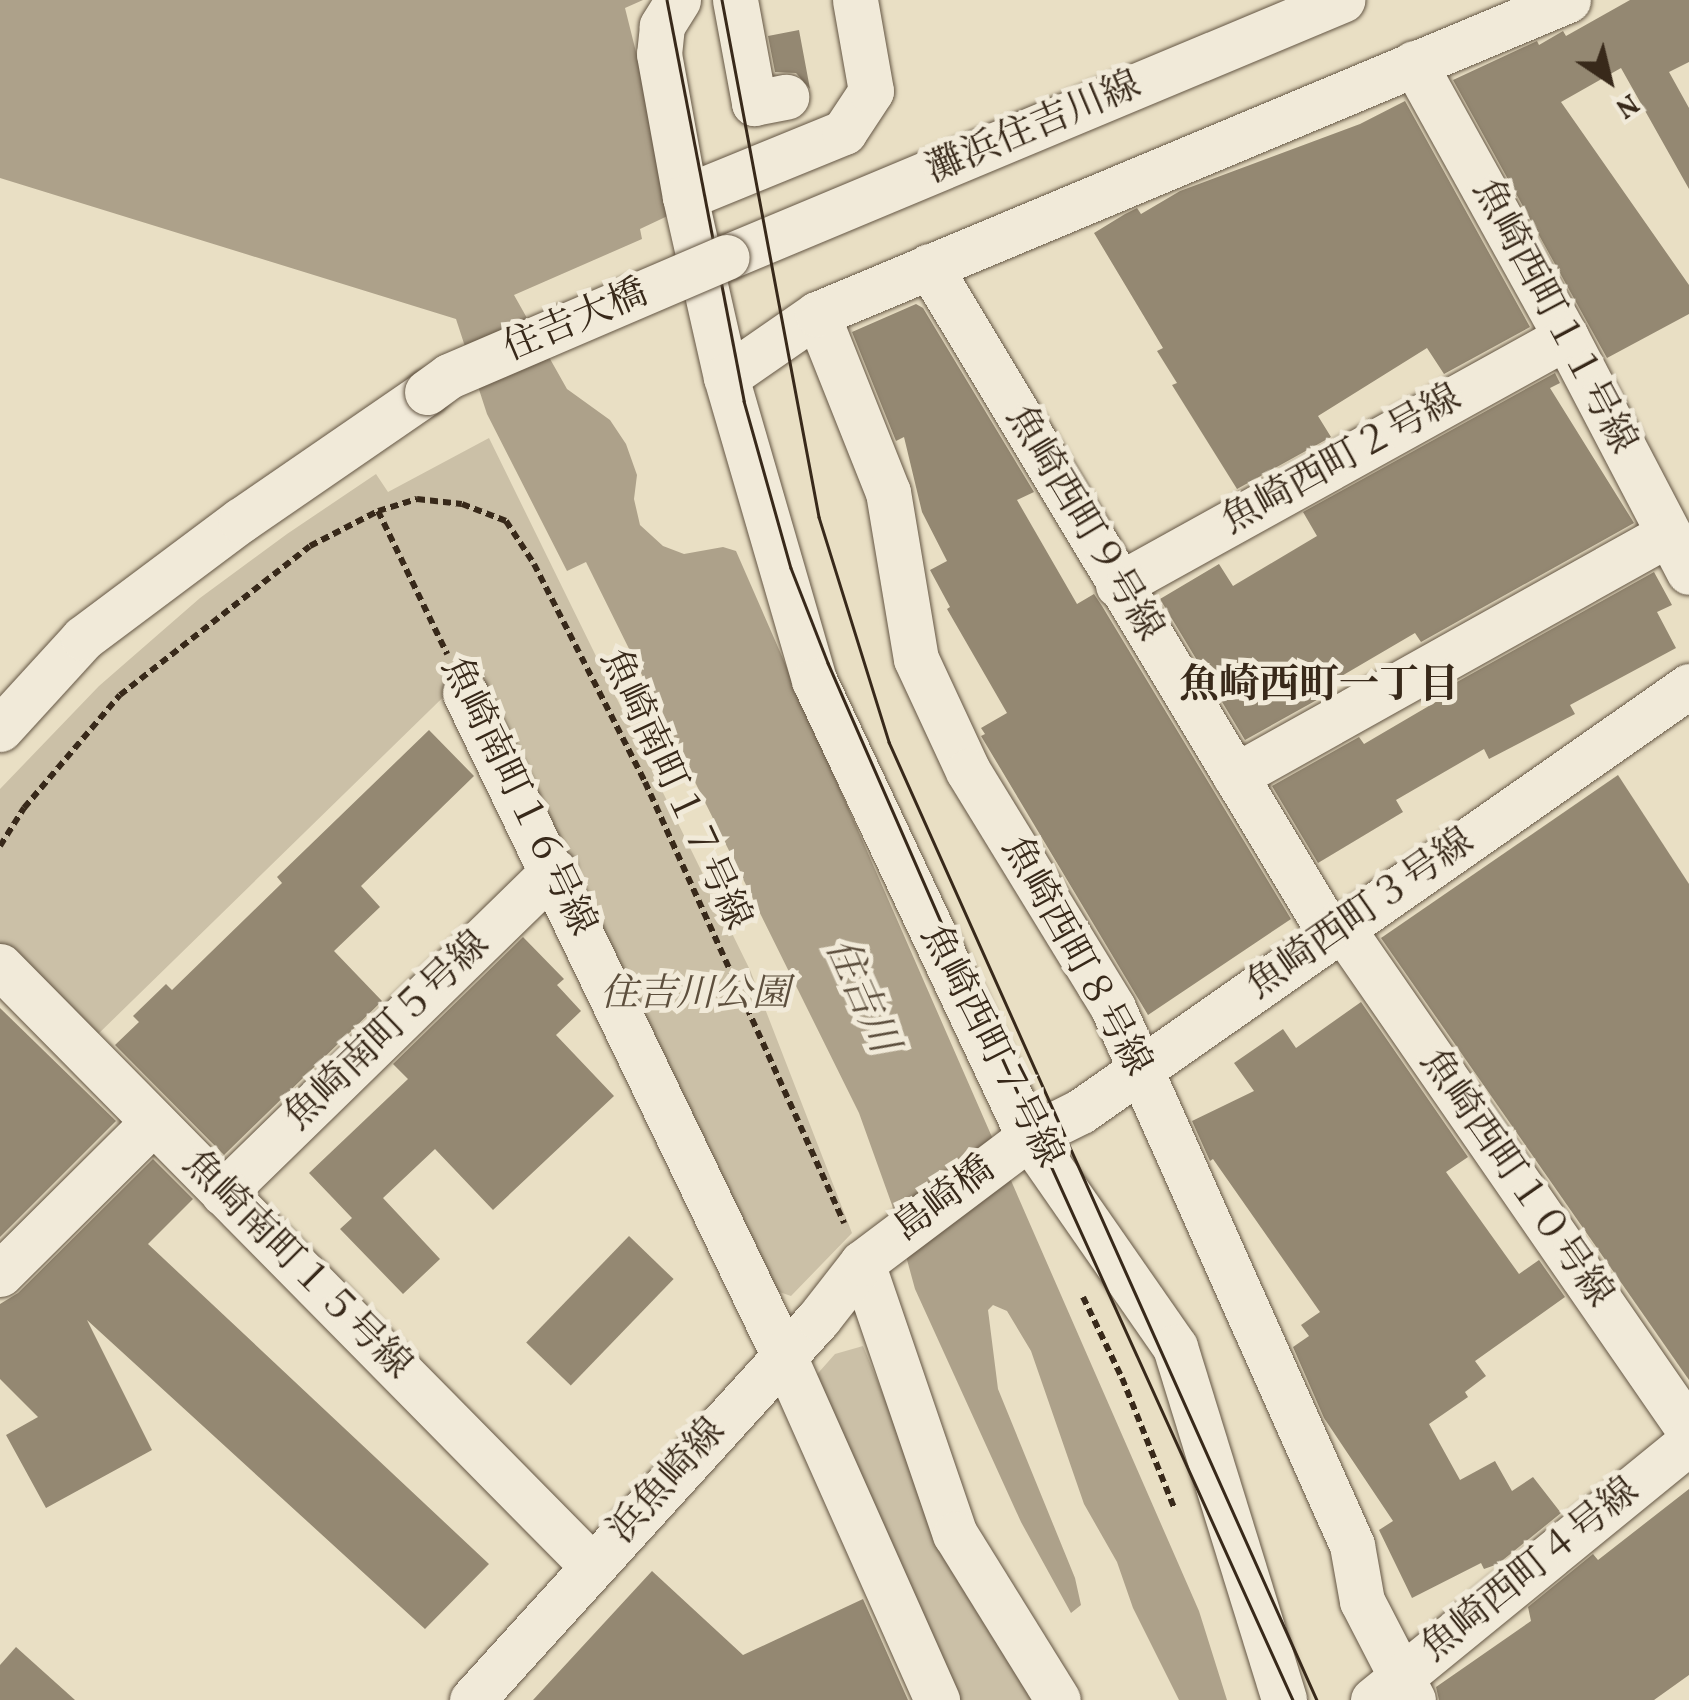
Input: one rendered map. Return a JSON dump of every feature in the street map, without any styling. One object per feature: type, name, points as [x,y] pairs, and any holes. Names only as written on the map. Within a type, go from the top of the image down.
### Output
[{"type":"street","name":"魚崎西町７号線","points":[[678,0],[662,26],[659,54],[685,197],[726,377],[814,680],[1028,1137],[1176,1346],[1284,1700]]},
{"type":"street","points":[[735,0],[754,103],[786,97]]},
{"type":"street","points":[[685,197],[844,132],[871,91],[855,0]]},
{"type":"street","name":"灘浜住吉川線","points":[[727,258],[1342,0]]},
{"type":"street","points":[[726,377],[817,314],[1568,0]]},
{"type":"street","name":"魚崎西町１１号線","points":[[1414,64],[1566,337],[1679,553]]},
{"type":"street","name":"住𠮷大橋","points":[[0,729],[83,638],[242,520],[449,376],[727,258]]},
{"type":"street","name":"魚崎西町９号線","points":[[929,266],[1118,585],[1336,932]]},
{"type":"street","name":"魚崎西町８号線","points":[[817,314],[888,492],[916,659],[968,771],[1112,1008],[1352,1545],[1362,1601],[1395,1693]]},
{"type":"street","name":"魚崎西町２号線","points":[[1118,585],[1566,337]]},
{"type":"street","points":[[1235,776],[1679,553]]},
{"type":"street","name":"魚崎西町３号線","points":[[1028,1137],[1081,1111],[1689,686]]},
{"type":"street","name":"魚崎南町１６号線","points":[[466,693],[554,870],[782,1354],[937,1700]]},
{"type":"street","name":"魚崎南町５号線","points":[[223,1192],[554,870]]},
{"type":"street","name":"魚崎西町１０号線","points":[[1336,932],[1689,1430]]},
{"type":"street","name":"魚崎南町１５号線","points":[[0,966],[592,1566]]},
{"type":"street","points":[[0,1274],[154,1122]]},
{"type":"street","name":"島崎橋","points":[[862,1263],[1028,1137]]},
{"type":"street","points":[[862,1263],[956,1534],[1058,1700]]},
{"type":"street","name":"浜魚崎線","points":[[472,1700],[782,1354],[819,1318],[862,1263]]},
{"type":"street","name":"魚崎西町４号線","points":[[1395,1693],[1689,1442]]},
{"type":"path","name":"魚崎南町１７号線","points":[[0,846],[24,808],[120,696],[310,546],[378,511],[416,499],[462,504],[506,522],[534,564],[644,782],[862,1263]]},
{"type":"path","name":"魚崎南町１６号線","points":[[378,511],[466,693]]},
{"type":"path","points":[[1082,1295],[1122,1378],[1176,1512]]},
{"type":"green space","name":"住吉川公園","points":[[489,438],[750,970],[852,1233],[791,1296],[768,1288],[471,670],[92,1040],[0,946],[0,789],[99,686],[200,598],[376,474],[388,492]]},
{"type":"green space","points":[[863,1346],[943,1540],[1042,1700],[949,1700],[804,1389],[835,1354]]},
{"type":"water","name":"住吉川","points":[[0,0],[643,0],[625,8],[676,212],[640,229],[642,239],[514,295],[567,389],[610,420],[626,444],[637,475],[634,499],[640,525],[663,546],[684,554],[723,547],[736,551],[1199,1611],[1227,1700],[1179,1700],[1133,1608],[1117,1562],[1084,1504],[1031,1351],[1007,1311],[993,1305],[988,1310],[998,1389],[1075,1578],[1081,1605],[1071,1613],[1021,1522],[915,1289],[892,1205],[859,1113],[586,562],[567,571],[487,414],[456,319],[0,178]]},
{"type":"building","points":[[1630,0],[1689,0],[1689,62],[1669,72],[1689,108],[1689,189],[1621,68],[1561,102],[1689,285],[1689,314],[1607,358],[1453,80],[1537,41],[1539,45],[1563,31],[1566,36]]},
{"type":"building","points":[[799,30],[810,89],[796,73],[775,72],[768,36]]},
{"type":"building","points":[[1405,101],[1530,327],[1444,374],[1427,348],[1318,416],[1331,437],[1237,489],[1172,385],[1177,383],[1157,351],[1163,348],[1094,233],[1137,208],[1141,214],[1180,191],[1360,124]]},
{"type":"building","points":[[916,304],[923,308],[1034,492],[1017,500],[1077,604],[1094,594],[1291,919],[1148,1015],[981,736],[985,734],[981,728],[1007,713],[947,609],[950,607],[930,570],[947,561],[922,512],[904,437],[896,441],[852,332]]},
{"type":"building","points":[[1555,373],[1560,383],[1550,388],[1634,523],[1421,642],[1415,633],[1328,684],[1333,691],[1245,740],[1160,599],[1219,564],[1233,586],[1317,536],[1303,512]]},
{"type":"building","points":[[1654,572],[1672,605],[1657,612],[1676,648],[1570,705],[1575,714],[1489,759],[1484,749],[1396,800],[1403,812],[1318,863],[1272,786],[1359,737],[1364,744],[1451,693],[1448,687]]},
{"type":"building","points":[[429,730],[474,776],[361,886],[380,907],[334,951],[382,1001],[224,1155],[115,1045],[139,1022],[133,1016],[166,984],[172,990],[282,883],[277,877]]},
{"type":"building","points":[[1618,775],[1689,884],[1689,1380],[1381,938]]},
{"type":"building","points":[[523,937],[564,979],[557,985],[581,1011],[556,1035],[614,1096],[493,1210],[435,1149],[383,1198],[440,1259],[403,1294],[340,1229],[352,1218],[309,1173],[408,1079],[393,1064]]},
{"type":"building","points":[[1361,1002],[1468,1157],[1446,1172],[1519,1274],[1539,1260],[1565,1297],[1475,1361],[1486,1376],[1465,1392],[1468,1397],[1429,1424],[1460,1480],[1495,1461],[1512,1491],[1533,1477],[1561,1513],[1498,1564],[1484,1569],[1481,1563],[1412,1598],[1379,1530],[1393,1521],[1324,1418],[1293,1347],[1309,1336],[1301,1325],[1320,1312],[1213,1159],[1210,1161],[1192,1121],[1254,1091],[1234,1063],[1283,1029],[1296,1048]]},
{"type":"building","points":[[0,1008],[116,1121],[0,1237]]},
{"type":"building","points":[[153,1159],[193,1199],[148,1244],[489,1564],[425,1629],[87,1320],[152,1450],[46,1508],[6,1435],[38,1417],[0,1379],[0,1304],[18,1293]]},
{"type":"building","points":[[629,1236],[674,1279],[571,1386],[526,1342]]},
{"type":"building","points":[[1689,1489],[1689,1675],[1654,1700],[1439,1700],[1436,1687],[1531,1621],[1528,1607],[1593,1554],[1598,1560]]},
{"type":"building","points":[[652,1571],[743,1655],[863,1599],[908,1700],[533,1700]]},
{"type":"building","points":[[16,1647],[75,1700],[0,1700],[0,1665]]},
{"type":"tram line","points":[[667,0],[744,401],[791,568],[828,663],[956,956],[1293,1700]]},
{"type":"tram line","points":[[722,0],[819,517],[889,742],[1317,1700]]},
{"type":"district","name":"魚崎西町一丁目","points":[[1319,687]]}]
